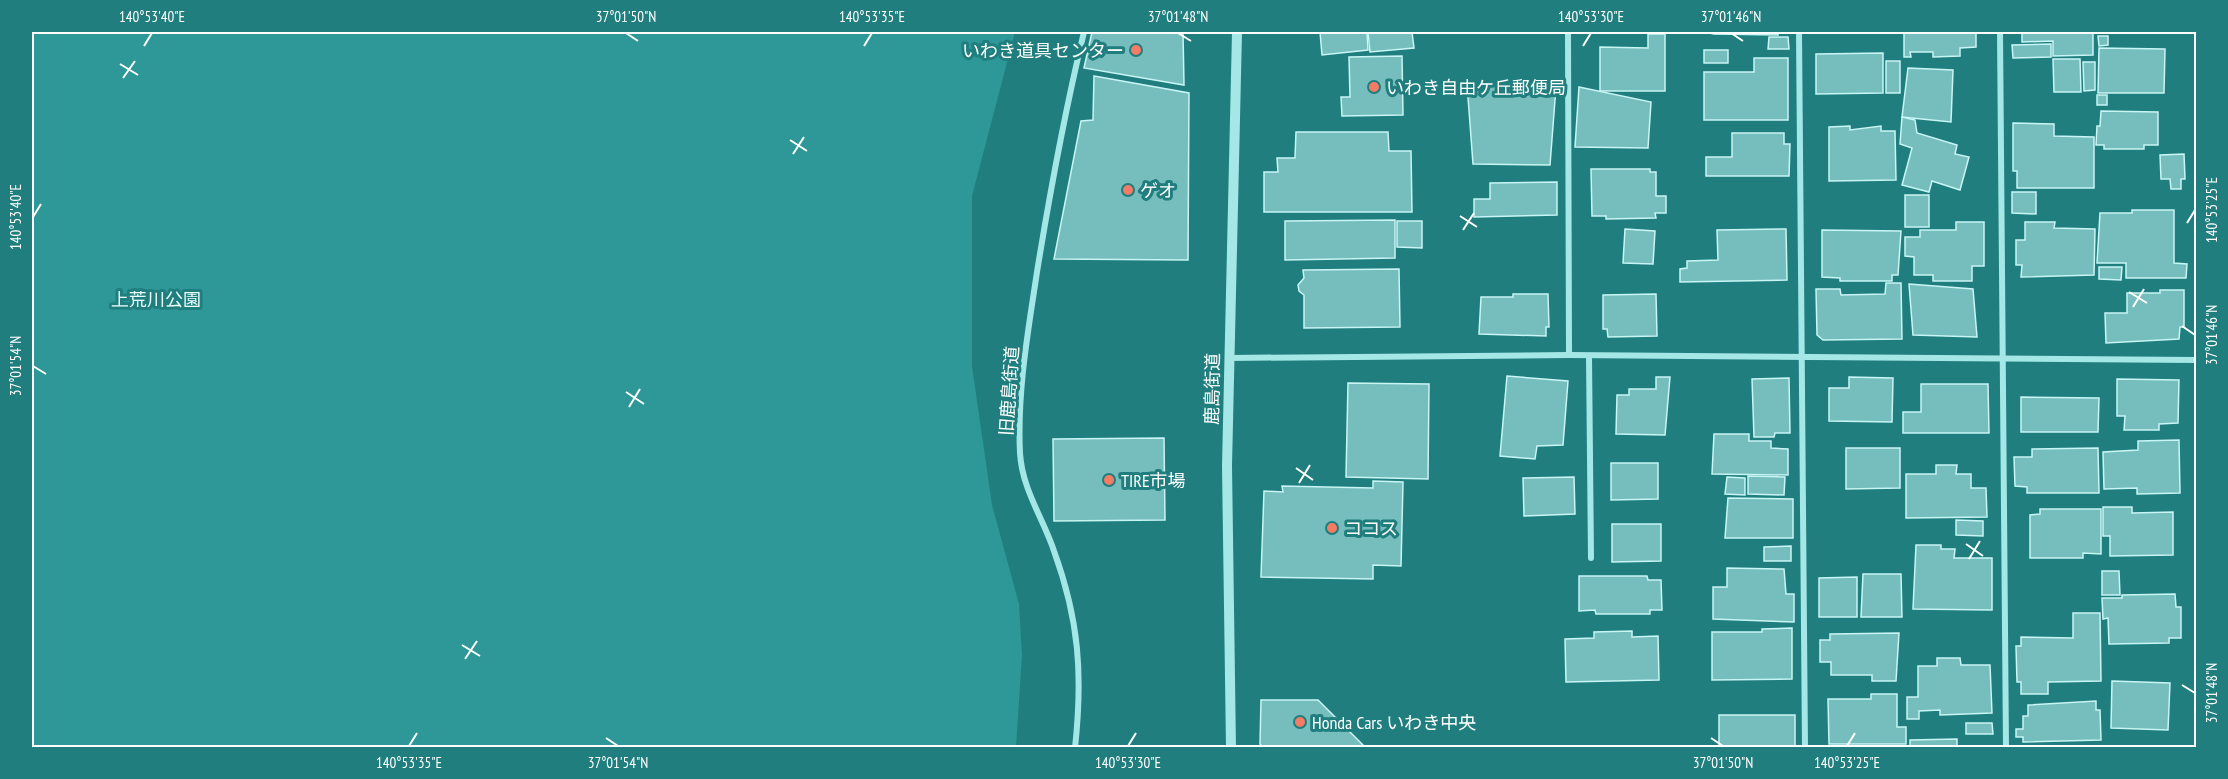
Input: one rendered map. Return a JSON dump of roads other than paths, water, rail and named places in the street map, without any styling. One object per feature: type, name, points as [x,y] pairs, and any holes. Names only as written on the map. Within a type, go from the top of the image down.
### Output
[{"type":"street","name":"旧鹿島街道","points":[[1076,747],[1080,685],[1076,626],[1054,550],[1025,483],[1020,453],[1023,361],[1045,223],[1084,32]]},
{"type":"street","name":"鹿島街道","points":[[1231,747],[1227,466],[1237,32]]},
{"type":"street","points":[[1568,32],[1569,355]]},
{"type":"street","points":[[1799,32],[1805,747]]},
{"type":"street","points":[[2000,32],[2006,747]]},
{"type":"street","points":[[1229,358],[1569,355],[2196,360]]},
{"type":"street","points":[[1589,356],[1591,558]]},
{"type":"place","name":"いわき道具センター","points":[[1136,50]]},
{"type":"place","name":"いわき自由ケ丘郵便局","points":[[1374,87]]},
{"type":"place","name":"ゲオ","points":[[1128,190]]},
{"type":"place","name":"TIRE市場","points":[[1109,480]]},
{"type":"place","name":"ココス","points":[[1332,528]]},
{"type":"place","name":"Honda Cars いわき中央","points":[[1300,722]]},
{"type":"park label","name":"上荒川公園","points":[[156,299]]}]
